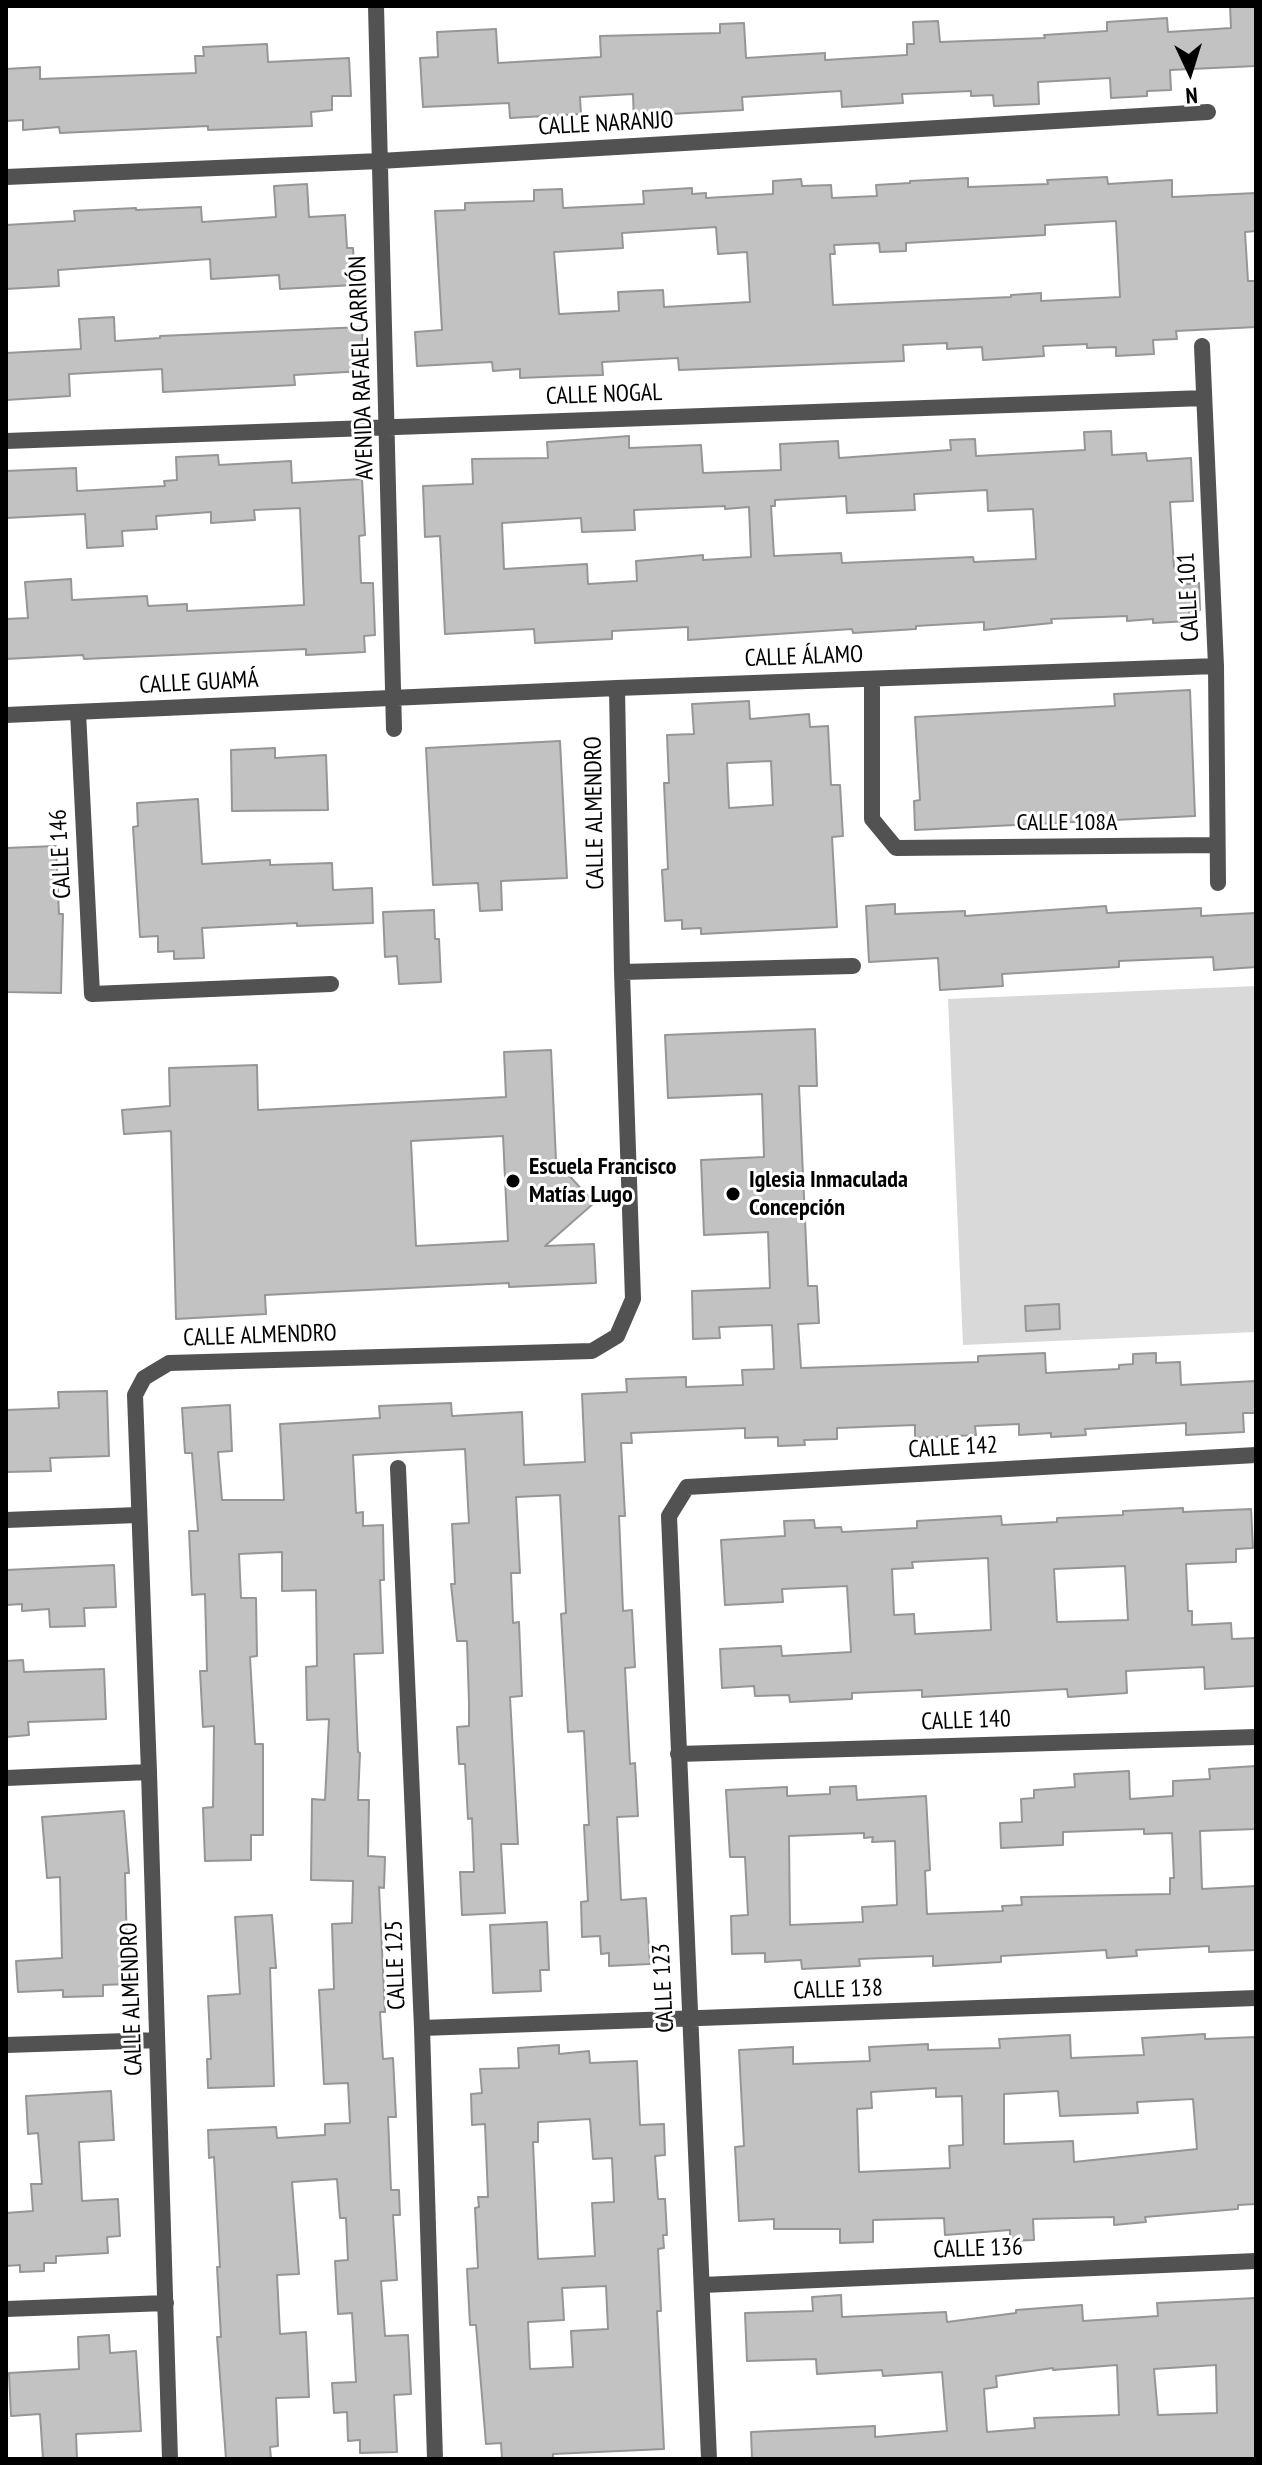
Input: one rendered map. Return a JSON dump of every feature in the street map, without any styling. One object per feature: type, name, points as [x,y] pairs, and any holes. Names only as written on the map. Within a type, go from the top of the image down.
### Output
[{"type":"street","name":"AVENIDA RAFAEL CARRIÓN","points":[[376,6],[394,729]]},
{"type":"street","name":"CALLE NARANJO","points":[[6,177],[380,161],[1208,112]]},
{"type":"street","name":"CALLE 101","points":[[1202,346],[1216,666],[1216,845]]},
{"type":"street","name":"CALLE NOGAL","points":[[6,441],[1204,398]]},
{"type":"street","name":"CALLE ÁLAMO","points":[[394,698],[1216,666]]},
{"type":"street","name":"CALLE 108A","points":[[872,679],[872,819],[896,848],[1216,845]]},
{"type":"street","name":"CALLE ALMENDRO","points":[[170,2459],[135,1395],[144,1378],[169,1363],[592,1351],[617,1336],[633,1299],[622,972],[617,688]]},
{"type":"street","name":"CALLE GUAMÁ","points":[[6,715],[394,698]]},
{"type":"street","name":"CALLE 146","points":[[78,712],[92,994],[331,984]]},
{"type":"street","points":[[1216,845],[1218,883]]},
{"type":"street","points":[[622,972],[853,966]]},
{"type":"street","name":"CALLE 142","points":[[669,1516],[687,1487],[1256,1455]]},
{"type":"street","name":"CALLE 125","points":[[398,1468],[422,2028],[435,2459]]},
{"type":"street","points":[[6,1520],[138,1515]]},
{"type":"street","name":"CALLE 123","points":[[669,1516],[709,2459]]},
{"type":"street","name":"CALLE 140","points":[[678,1754],[1256,1737]]},
{"type":"street","points":[[6,1778],[149,1772]]},
{"type":"street","name":"CALLE 138","points":[[422,2028],[1256,1998]]},
{"type":"street","points":[[6,2045],[157,2040]]},
{"type":"street","name":"CALLE 136","points":[[702,2285],[1256,2261]]},
{"type":"street","points":[[6,2309],[166,2303]]},
{"type":"shaded area","points":[[1256,986],[1256,1332],[963,1345],[948,999]]},
{"type":"building","points":[[1230,6],[1256,6],[1256,66],[1170,70],[1171,90],[1147,91],[1147,96],[1111,98],[1110,78],[1038,82],[1039,104],[994,106],[993,95],[971,96],[971,91],[902,94],[903,103],[842,107],[841,91],[742,97],[743,110],[670,114],[670,122],[634,124],[633,94],[580,97],[581,114],[510,118],[509,103],[423,107],[420,58],[438,57],[437,32],[496,29],[498,63],[601,57],[600,36],[720,33],[720,24],[744,23],[746,58],[825,53],[825,60],[907,55],[907,44],[914,44],[913,22],[938,21],[940,42],[1045,38],[1044,35],[1107,31],[1107,22],[1167,18],[1168,32],[1231,28]]},
{"type":"building","points":[[267,44],[268,62],[349,58],[351,96],[332,96],[332,110],[311,112],[312,126],[208,130],[208,126],[60,133],[59,127],[23,130],[23,120],[6,121],[6,69],[40,67],[40,79],[196,73],[195,56],[204,56],[203,47]]},
{"type":"building","points":[[1107,177],[1108,184],[1172,180],[1172,197],[1256,193],[1256,231],[1245,232],[1248,281],[1256,281],[1256,327],[1176,331],[1177,339],[1153,340],[1154,354],[1116,356],[1116,347],[1087,348],[1087,344],[1043,346],[1044,356],[983,360],[982,347],[947,349],[947,343],[903,345],[904,361],[679,370],[678,358],[602,362],[603,375],[520,378],[520,369],[493,371],[492,362],[417,366],[415,332],[442,330],[435,211],[465,210],[465,203],[534,201],[534,190],[562,189],[563,208],[644,204],[643,191],[692,188],[692,194],[706,193],[706,198],[773,194],[773,181],[801,179],[802,186],[831,185],[832,198],[877,196],[876,185],[910,181],[968,178],[968,187],[1048,184],[1047,180]],"holes":[[[1116,221],[1120,297],[1041,301],[1041,293],[833,305],[830,254],[835,254],[834,245],[879,243],[880,252],[906,251],[906,243],[1045,235],[1045,225]],[[716,227],[718,254],[747,252],[750,302],[664,307],[663,290],[618,292],[619,311],[559,314],[554,252],[623,248],[622,233]]]},
{"type":"building","points":[[307,184],[309,217],[345,215],[347,248],[353,248],[355,285],[280,289],[279,275],[211,279],[210,259],[58,270],[59,286],[6,289],[6,225],[75,221],[74,211],[136,208],[201,207],[202,222],[276,217],[274,186]]},
{"type":"building","points":[[114,317],[115,341],[160,336],[362,327],[364,371],[294,375],[295,385],[163,392],[162,369],[69,374],[70,396],[6,400],[6,353],[81,349],[79,319]]},
{"type":"building","points":[[1111,431],[1112,455],[1146,453],[1147,461],[1191,458],[1193,501],[1170,502],[1174,568],[1187,567],[1187,584],[1199,583],[1200,610],[1189,611],[1189,621],[1127,621],[1127,616],[1051,619],[1052,623],[984,630],[984,622],[853,633],[852,629],[688,640],[688,627],[612,631],[612,639],[535,643],[534,629],[445,634],[440,536],[425,537],[423,486],[473,484],[472,459],[548,458],[547,442],[629,436],[629,448],[701,445],[703,473],[781,470],[780,444],[838,441],[839,458],[951,450],[950,440],[975,439],[976,456],[1085,450],[1084,432]],"holes":[[[987,490],[988,511],[1033,509],[1036,559],[974,562],[973,557],[842,563],[841,553],[774,556],[771,506],[775,506],[775,500],[846,496],[847,513],[915,510],[914,494]],[[725,506],[725,509],[749,507],[751,557],[703,560],[703,555],[636,561],[637,581],[588,584],[587,564],[504,569],[502,523],[581,518],[582,532],[635,530],[634,510]]]},
{"type":"building","points":[[218,455],[219,465],[291,461],[292,483],[362,479],[365,535],[359,536],[361,583],[373,583],[375,635],[364,636],[365,652],[306,655],[306,649],[84,659],[83,655],[6,659],[6,619],[28,618],[25,582],[71,579],[72,600],[147,596],[148,606],[187,604],[187,611],[304,605],[300,508],[254,510],[255,520],[211,523],[211,512],[156,516],[157,529],[122,531],[123,546],[87,548],[85,514],[6,518],[6,471],[76,468],[77,491],[165,486],[164,481],[177,480],[176,457]]},
{"type":"building","points":[[1190,690],[1195,816],[915,830],[914,801],[920,800],[915,717],[1115,706],[1114,694]]},
{"type":"building","points":[[749,701],[750,719],[809,714],[810,727],[828,726],[831,785],[840,785],[843,836],[832,837],[837,927],[701,934],[701,928],[682,929],[682,920],[665,921],[662,870],[668,869],[664,783],[669,783],[667,735],[694,734],[692,704]],"holes":[[[771,761],[773,805],[729,808],[727,763]]]},
{"type":"building","points":[[560,741],[567,878],[501,881],[502,910],[480,911],[478,883],[433,885],[426,748]]},
{"type":"building","points":[[275,748],[275,758],[326,755],[328,810],[232,811],[231,750]]},
{"type":"building","points":[[198,799],[202,864],[270,860],[270,865],[332,863],[333,890],[372,888],[373,923],[202,928],[204,958],[174,959],[174,951],[158,952],[158,936],[140,937],[133,827],[138,826],[137,803]]},
{"type":"building","points":[[56,846],[59,914],[63,914],[61,993],[6,992],[6,848]]},
{"type":"building","points":[[895,904],[895,914],[965,911],[965,916],[1106,906],[1107,913],[1201,908],[1201,916],[1256,913],[1256,967],[1214,970],[1213,957],[1119,961],[1119,967],[1002,974],[1003,986],[940,990],[938,958],[869,962],[866,906]]},
{"type":"building","points":[[434,910],[441,982],[399,984],[397,956],[385,957],[383,912]]},
{"type":"building","points":[[815,1029],[817,1086],[799,1086],[808,1286],[817,1286],[819,1323],[798,1324],[801,1368],[978,1362],[978,1356],[1045,1353],[1046,1373],[1119,1369],[1119,1365],[1133,1364],[1133,1354],[1156,1353],[1156,1363],[1180,1362],[1181,1385],[1256,1381],[1256,1413],[1243,1413],[1244,1432],[1186,1435],[1186,1423],[1085,1429],[1086,1435],[1051,1437],[1051,1433],[1019,1435],[1019,1424],[975,1426],[976,1435],[915,1438],[915,1425],[837,1428],[837,1439],[804,1440],[805,1445],[778,1446],[778,1437],[745,1438],[745,1428],[631,1433],[632,1443],[621,1443],[625,1516],[619,1516],[623,1611],[632,1610],[635,1667],[625,1668],[630,1764],[635,1763],[638,1816],[617,1817],[621,1900],[646,1898],[650,1964],[609,1966],[609,1953],[601,1954],[600,1936],[582,1937],[581,1902],[588,1901],[584,1825],[589,1825],[584,1731],[568,1732],[561,1614],[566,1613],[560,1495],[516,1497],[520,1573],[511,1573],[513,1623],[519,1622],[522,1696],[510,1697],[518,1844],[501,1844],[505,1913],[462,1915],[460,1872],[474,1872],[472,1818],[468,1819],[465,1764],[459,1764],[457,1727],[469,1726],[467,1641],[457,1641],[451,1584],[455,1584],[452,1524],[469,1523],[465,1449],[353,1455],[356,1513],[363,1512],[363,1526],[383,1525],[384,1580],[380,1580],[383,1653],[354,1654],[360,1753],[358,1800],[369,1800],[368,1856],[385,1857],[384,1888],[379,1887],[385,2012],[380,2012],[383,2059],[393,2058],[396,2117],[388,2117],[391,2190],[399,2190],[400,2215],[393,2215],[397,2280],[381,2281],[385,2336],[408,2335],[411,2394],[394,2395],[397,2452],[360,2453],[360,2440],[348,2441],[347,2412],[334,2413],[332,2383],[356,2382],[352,2313],[338,2314],[335,2261],[348,2260],[346,2218],[340,2218],[337,2179],[292,2182],[299,2274],[277,2275],[280,2334],[306,2332],[309,2397],[276,2398],[278,2446],[270,2447],[271,2459],[226,2459],[217,2337],[221,2337],[217,2267],[220,2267],[214,2157],[209,2158],[208,2130],[276,2127],[277,2138],[325,2135],[325,2124],[350,2123],[348,2083],[324,2084],[319,1990],[334,1989],[332,1924],[352,1923],[353,1881],[311,1880],[312,1799],[325,1800],[329,1719],[307,1720],[306,1667],[317,1666],[316,1590],[282,1591],[282,1552],[239,1554],[241,1598],[256,1598],[257,1656],[250,1657],[255,1744],[263,1744],[263,1835],[251,1835],[251,1860],[205,1861],[203,1808],[213,1807],[214,1726],[203,1727],[200,1671],[207,1671],[205,1594],[192,1595],[189,1531],[198,1531],[192,1453],[185,1453],[182,1408],[230,1405],[232,1451],[218,1452],[222,1500],[284,1500],[280,1424],[380,1418],[379,1406],[451,1403],[452,1416],[522,1412],[524,1465],[585,1462],[582,1394],[627,1392],[626,1379],[686,1377],[686,1387],[743,1385],[742,1370],[774,1369],[772,1325],[719,1327],[720,1338],[693,1339],[692,1291],[770,1288],[768,1232],[704,1235],[701,1160],[764,1157],[762,1094],[668,1098],[665,1035]]},
{"type":"building","points":[[551,1050],[556,1161],[594,1203],[545,1246],[594,1244],[596,1283],[509,1287],[509,1283],[265,1295],[266,1314],[176,1319],[171,1131],[124,1134],[122,1110],[170,1106],[169,1068],[257,1065],[258,1110],[506,1097],[504,1052]],"holes":[[[503,1136],[508,1241],[416,1246],[411,1141]]]},
{"type":"building","points":[[1059,1304],[1060,1329],[1026,1331],[1025,1306]]},
{"type":"building","points":[[107,1391],[109,1456],[50,1458],[51,1471],[6,1472],[6,1410],[59,1408],[58,1392]]},
{"type":"building","points":[[1251,1509],[1253,1548],[1236,1549],[1236,1562],[1186,1564],[1188,1611],[1192,1611],[1192,1625],[1231,1623],[1232,1639],[1256,1638],[1256,1686],[1205,1689],[1204,1667],[1126,1671],[1127,1693],[1068,1697],[1067,1689],[922,1697],[922,1690],[852,1693],[852,1699],[790,1702],[789,1695],[755,1696],[754,1686],[722,1688],[720,1649],[781,1646],[782,1656],[851,1652],[847,1586],[782,1589],[783,1602],[725,1605],[721,1540],[785,1536],[784,1521],[814,1520],[815,1528],[841,1527],[842,1532],[917,1528],[917,1521],[1001,1516],[1002,1525],[1057,1522],[1057,1518],[1123,1515],[1123,1511]],"holes":[[[988,1558],[991,1630],[915,1634],[914,1614],[894,1615],[892,1569],[913,1568],[912,1562]],[[1125,1566],[1128,1620],[1057,1622],[1054,1569]]]},
{"type":"building","points":[[114,1565],[116,1607],[84,1608],[85,1626],[50,1627],[49,1609],[22,1611],[22,1604],[6,1605],[6,1570]]},
{"type":"building","points":[[23,1660],[24,1672],[104,1669],[106,1719],[28,1722],[29,1735],[6,1737],[6,1661]]},
{"type":"building","points":[[1256,1766],[1256,1829],[1200,1831],[1202,1889],[1256,1886],[1256,1950],[1209,1952],[1209,1946],[1136,1950],[1137,1956],[1107,1958],[1106,1950],[1001,1956],[1001,1962],[933,1966],[933,1956],[859,1959],[860,1966],[802,1969],[801,1960],[765,1962],[765,1953],[732,1954],[731,1916],[748,1915],[745,1857],[730,1857],[726,1790],[787,1787],[787,1796],[830,1794],[830,1787],[856,1786],[857,1800],[926,1796],[930,1870],[925,1871],[927,1914],[1003,1911],[1002,1906],[1022,1905],[1021,1897],[1170,1894],[1170,1878],[1174,1878],[1172,1833],[1144,1834],[1144,1829],[1063,1832],[1063,1845],[1001,1848],[1000,1823],[1022,1822],[1021,1799],[1034,1798],[1034,1790],[1075,1787],[1074,1774],[1129,1771],[1130,1799],[1173,1796],[1173,1781],[1210,1779],[1209,1769]],"holes":[[[864,1833],[864,1838],[873,1837],[872,1842],[895,1841],[897,1905],[862,1907],[863,1922],[790,1925],[789,1836]]]},
{"type":"building","points":[[124,1811],[129,1873],[125,1873],[128,1984],[103,1985],[103,1996],[63,1997],[63,1990],[18,1992],[16,1961],[62,1958],[60,1877],[47,1878],[42,1817]]},
{"type":"building","points":[[272,1915],[276,1968],[270,1968],[274,2086],[208,2088],[207,2059],[211,2059],[208,1996],[240,1994],[235,1917]]},
{"type":"building","points":[[547,1922],[549,1970],[540,1970],[541,1991],[493,1993],[490,1925]]},
{"type":"building","points":[[1205,2034],[1205,2039],[1256,2037],[1256,2204],[1238,2205],[1238,2209],[1145,2217],[1146,2222],[1114,2225],[1114,2217],[1033,2219],[1034,2240],[1010,2241],[1010,2230],[945,2235],[944,2218],[873,2220],[873,2242],[840,2243],[840,2229],[774,2229],[774,2219],[739,2221],[735,2147],[744,2146],[739,2050],[793,2047],[793,2064],[870,2061],[869,2047],[928,2044],[928,2050],[1000,2048],[999,2039],[1070,2035],[1071,2058],[1144,2055],[1142,2038]],"holes":[[[936,2088],[936,2097],[962,2096],[963,2145],[949,2146],[950,2168],[859,2172],[857,2109],[872,2108],[871,2092]],[[1058,2091],[1060,2116],[1138,2113],[1137,2102],[1193,2099],[1197,2149],[1074,2162],[1073,2141],[1004,2144],[1004,2094]]]},
{"type":"building","points":[[559,2045],[559,2054],[589,2051],[590,2063],[637,2061],[640,2125],[664,2124],[665,2155],[655,2156],[658,2199],[665,2199],[667,2235],[663,2235],[664,2248],[658,2249],[661,2311],[657,2311],[664,2449],[553,2454],[553,2459],[502,2459],[501,2443],[486,2444],[476,2325],[470,2325],[467,2269],[478,2268],[475,2208],[479,2207],[478,2197],[488,2197],[485,2124],[472,2125],[471,2094],[482,2093],[480,2069],[519,2068],[518,2048]],"holes":[[[590,2119],[593,2159],[612,2158],[614,2202],[592,2203],[595,2256],[538,2259],[533,2142],[538,2142],[538,2122]],[[606,2286],[608,2329],[571,2331],[573,2367],[530,2369],[528,2322],[564,2320],[562,2288]]]},
{"type":"building","points":[[111,2091],[114,2140],[79,2142],[82,2201],[118,2199],[120,2236],[107,2237],[108,2253],[56,2256],[56,2263],[44,2263],[44,2271],[20,2272],[20,2265],[6,2266],[6,2213],[33,2211],[31,2184],[42,2184],[38,2133],[28,2134],[26,2096]]},
{"type":"building","points":[[841,2295],[842,2317],[946,2312],[947,2322],[1016,2313],[1016,2310],[1082,2305],[1083,2321],[1158,2316],[1157,2303],[1256,2298],[1256,2459],[752,2459],[751,2432],[875,2426],[875,2437],[947,2431],[942,2372],[883,2376],[882,2370],[817,2374],[816,2359],[747,2361],[745,2313],[813,2311],[812,2297]],"holes":[[[1117,2365],[1119,2415],[1034,2418],[1035,2428],[987,2432],[984,2389],[997,2387],[996,2376],[1053,2368]],[[1216,2365],[1217,2413],[1158,2415],[1154,2369]]]},
{"type":"building","points":[[109,2335],[110,2353],[136,2351],[141,2431],[76,2434],[77,2459],[43,2459],[40,2414],[11,2416],[9,2373],[79,2369],[78,2337]]},
{"type":"place","name":"Escuela Francisco Matías Lugo","points":[[513,1181]]},
{"type":"place","name":"Iglesia Inmaculada Concepción","points":[[733,1194]]}]
